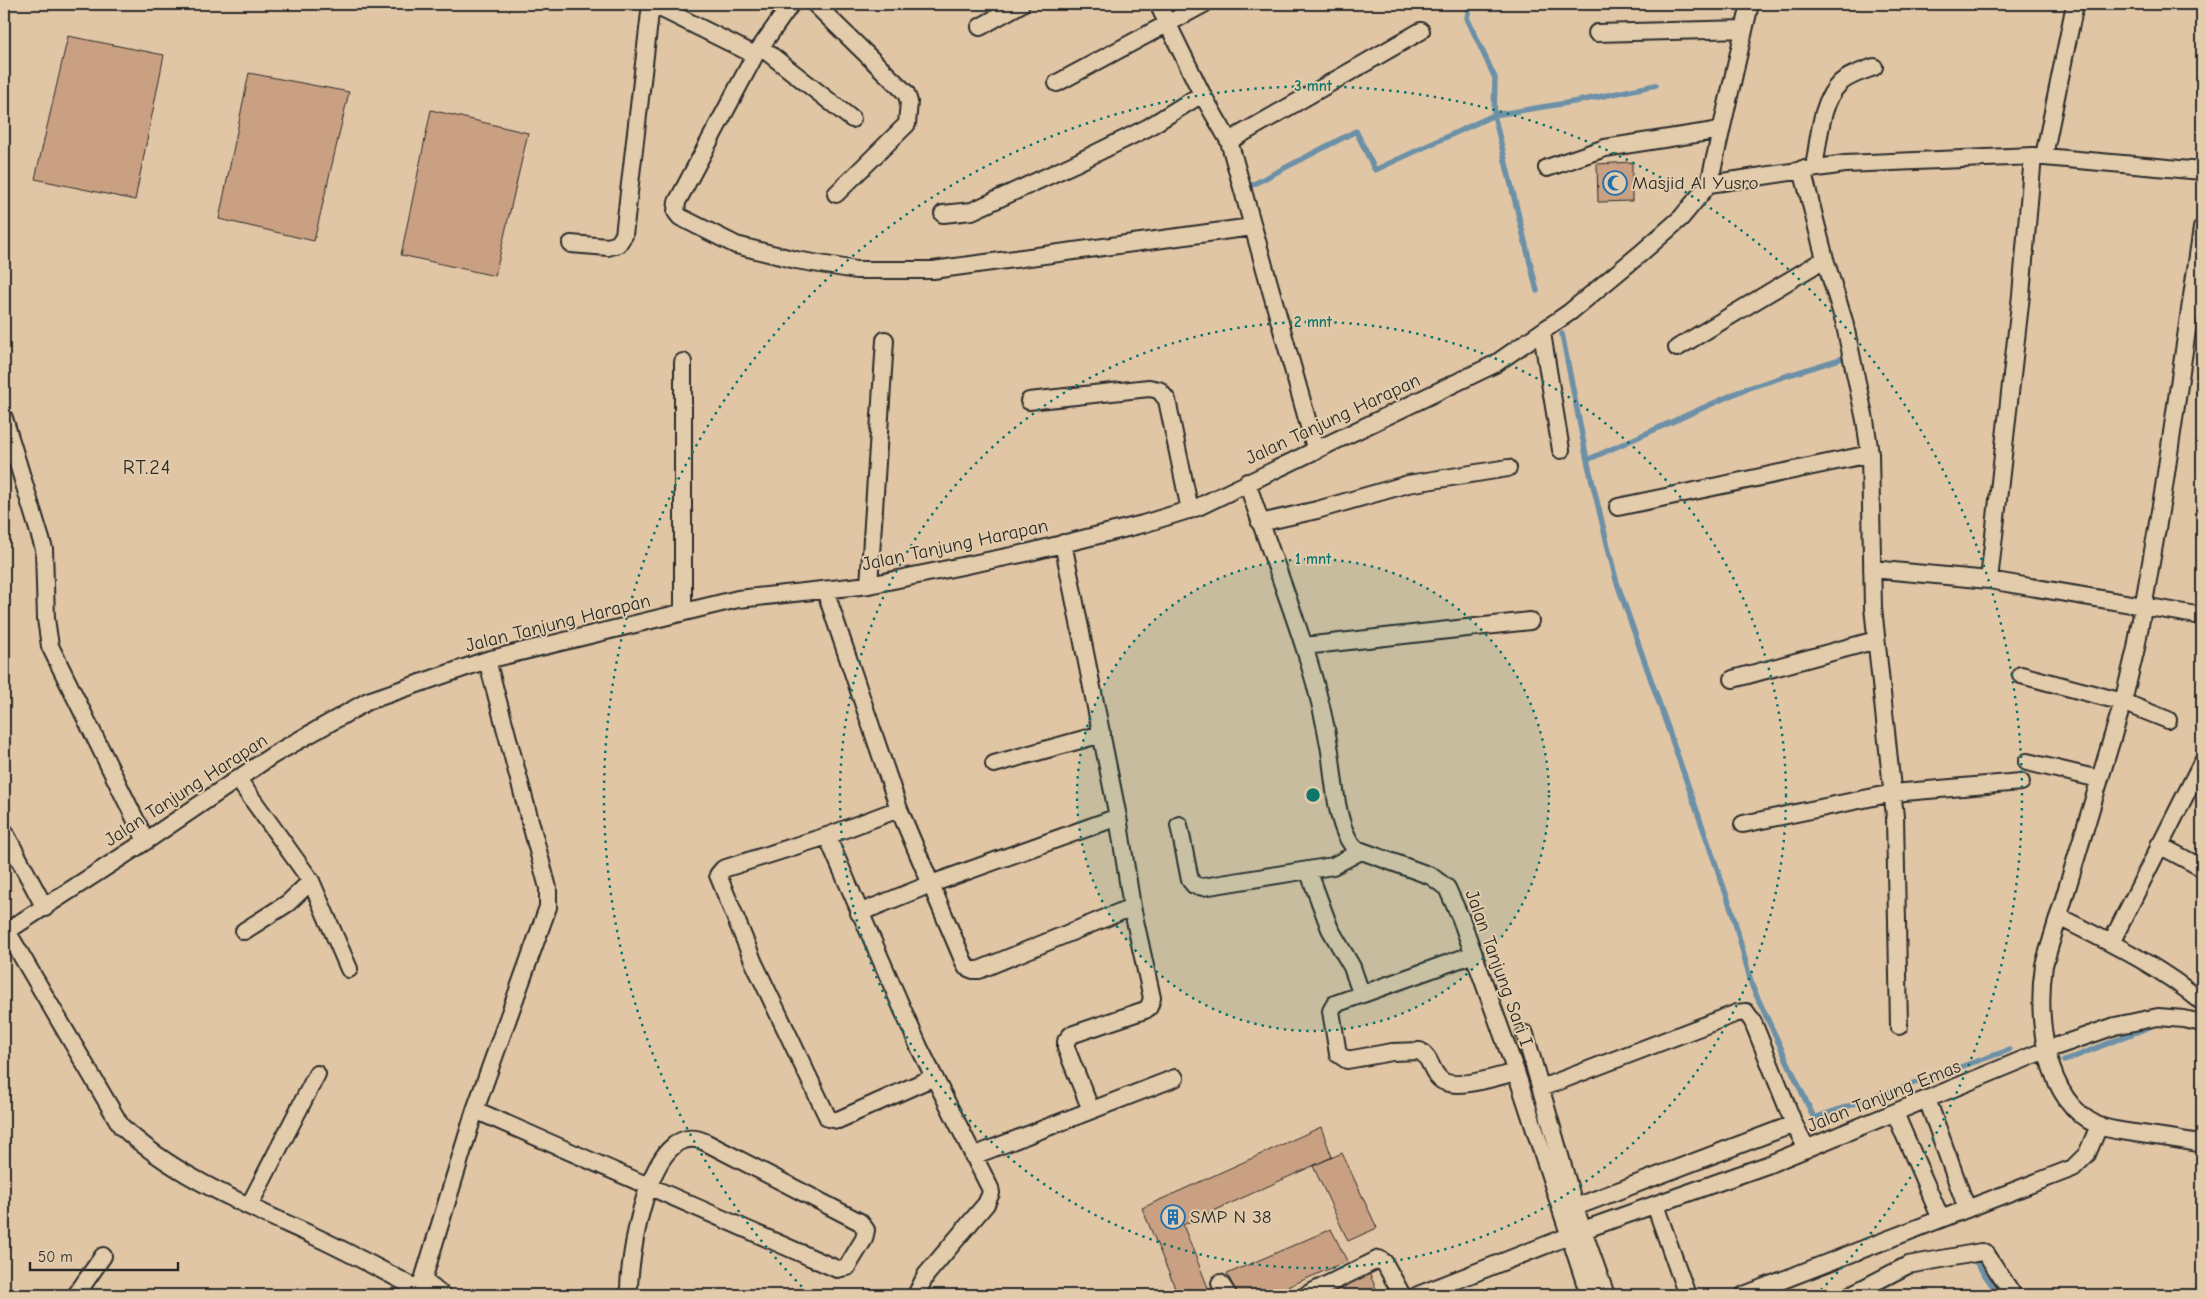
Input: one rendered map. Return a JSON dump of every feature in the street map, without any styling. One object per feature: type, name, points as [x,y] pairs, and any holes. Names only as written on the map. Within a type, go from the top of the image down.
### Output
[{"type":"street","points":[[571,244],[608,247],[618,244],[624,235],[652,4],[759,52],[852,119]]},
{"type":"street","points":[[791,4],[759,52],[677,202],[676,209],[680,217],[736,245],[796,260],[856,270],[933,270],[1252,227]]},
{"type":"street","points":[[815,4],[906,93],[909,102],[907,124],[836,194]]},
{"type":"street","points":[[980,27],[1022,4]]},
{"type":"street","points":[[1158,4],[1202,94],[1229,141],[1316,451]]},
{"type":"street","points":[[1057,83],[1204,4]]},
{"type":"street","name":"Jalan Tanjung Harapan","points":[[6,932],[45,908],[85,879],[146,841],[273,755],[368,701],[487,660],[738,599],[869,585],[1063,543],[1143,524],[1190,510],[1495,364],[1542,333],[1640,254],[1680,218],[1709,184],[1750,4]]},
{"type":"street","points":[[1988,580],[2038,156],[2076,4]]},
{"type":"street","points":[[1597,33],[1744,29]]},
{"type":"street","points":[[1229,141],[1421,31]]},
{"type":"street","points":[[1874,66],[1847,78],[1833,91],[1825,109],[1808,168],[1825,259],[1854,362],[1870,454],[1872,569],[1876,640],[1893,793],[1899,1026]]},
{"type":"street","points":[[943,214],[972,211],[1074,164],[1146,128],[1202,94]]},
{"type":"street","points":[[1547,168],[1605,148],[1721,130]]},
{"type":"street","points":[[1709,184],[1808,168],[1898,161],[2038,156],[2202,171]]},
{"type":"street","points":[[2202,228],[2144,605],[2122,702],[2048,949],[2041,980],[2042,1022],[2046,1050],[2070,1105],[2084,1118],[2099,1126],[2197,1143],[2202,1154]]},
{"type":"street","points":[[1677,348],[1825,259]]},
{"type":"street","points":[[1542,333],[1561,450]]},
{"type":"street","points":[[869,585],[885,340]]},
{"type":"street","points":[[683,612],[684,362]]},
{"type":"street","points":[[1029,401],[1149,388],[1159,390],[1167,400],[1190,510]]},
{"type":"street","points":[[4,418],[9,457],[44,549],[46,619],[50,646],[146,841]]},
{"type":"street","points":[[1618,508],[1870,454]]},
{"type":"street","points":[[1260,523],[1408,484],[1508,468]]},
{"type":"street","points":[[1179,825],[1190,880],[1194,885],[1203,887],[1333,866],[1361,851],[1352,845],[1341,824],[1323,715],[1310,660],[1247,482]]},
{"type":"street","points":[[1063,543],[1118,818],[1132,907],[1152,992],[1151,1003],[1144,1010],[1071,1035],[1066,1041],[1066,1048],[1091,1110]]},
{"type":"street","points":[[1872,569],[1988,580],[2202,616]]},
{"type":"street","points":[[825,590],[898,809],[966,967],[979,970],[1132,907]]},
{"type":"street","points":[[1304,646],[1530,622]]},
{"type":"street","points":[[1733,679],[1876,640]]},
{"type":"street","points":[[418,1288],[475,1110],[548,907],[548,888],[487,660]]},
{"type":"street","points":[[2021,675],[2122,702],[2168,720]]},
{"type":"street","points":[[994,764],[1102,734]]},
{"type":"street","points":[[2027,762],[2099,779]]},
{"type":"street","points":[[2111,943],[2202,762]]},
{"type":"street","points":[[238,778],[311,881],[350,969]]},
{"type":"street","points":[[1743,824],[1893,793],[2021,782]]},
{"type":"street","points":[[898,809],[827,836],[720,872],[719,879],[754,964],[830,1120],[838,1120],[934,1077]]},
{"type":"street","points":[[859,913],[931,884],[1118,818]]},
{"type":"street","points":[[4,832],[45,908]]},
{"type":"street","points":[[827,836],[859,913],[934,1077],[990,1188],[989,1198],[926,1275],[916,1295]]},
{"type":"street","points":[[2159,845],[2202,868]]},
{"type":"street","name":"Jalan Tanjung Sari I","points":[[1361,851],[1431,876],[1444,884],[1462,919],[1576,1233],[1589,1295]]},
{"type":"street","points":[[1308,870],[1330,929],[1352,967],[1361,993]]},
{"type":"street","points":[[244,931],[288,903],[311,881]]},
{"type":"street","points":[[2059,917],[2111,943],[2165,974],[2202,1002]]},
{"type":"street","points":[[6,932],[121,1126],[136,1140],[175,1167],[249,1206],[335,1246],[418,1288],[442,1295]]},
{"type":"street","points":[[1474,954],[1361,993],[1335,1004],[1331,1009],[1338,1054],[1342,1058],[1352,1060],[1392,1052],[1420,1051],[1430,1060],[1434,1073],[1447,1084],[1459,1085],[1516,1072]]},
{"type":"street","points":[[1541,1088],[1737,1013],[1746,1012],[1753,1022],[1794,1124],[1807,1149]]},
{"type":"street","name":"Jalan Tanjung Emas","points":[[1418,1295],[1576,1233],[1807,1149],[2046,1050],[2115,1026],[2148,1018],[2169,1017],[2202,1023]]},
{"type":"street","points":[[1526,1034],[1541,1088],[1568,1210],[1794,1124]]},
{"type":"street","points":[[249,1206],[317,1074]]},
{"type":"street","points":[[974,1156],[1175,1078]]},
{"type":"street","points":[[1924,1101],[1955,1213]]},
{"type":"street","points":[[475,1110],[649,1185],[837,1269],[847,1267],[866,1234],[866,1230],[860,1222],[697,1138],[684,1139],[667,1151],[649,1185],[631,1253],[628,1276],[629,1295]]},
{"type":"street","points":[[1899,1111],[1955,1213]]},
{"type":"street","points":[[1744,1295],[2073,1168],[2087,1154],[2099,1126]]},
{"type":"street","points":[[1655,1205],[1687,1295]]},
{"type":"street","points":[[1576,1233],[1606,1295]]},
{"type":"street","points":[[1850,1295],[1908,1265],[1968,1254],[1984,1253],[2013,1295]]},
{"type":"street","points":[[76,1295],[103,1256]]},
{"type":"street","points":[[1306,1295],[1379,1259],[1384,1262],[1402,1295]]},
{"type":"building","points":[[68,36],[164,55],[135,200],[35,179]]},
{"type":"building","points":[[249,73],[349,92],[314,241],[219,219]]},
{"type":"building","points":[[431,110],[528,133],[495,276],[401,255]]},
{"type":"building","name":"Masjid Al Yusro","points":[[1632,162],[1632,201],[1598,202],[1597,164]]},
{"type":"building","name":"SMP N 38","points":[[1321,1127],[1332,1157],[1183,1225],[1211,1295],[1178,1295],[1142,1208]]},
{"type":"building","points":[[1342,1153],[1377,1228],[1348,1241],[1313,1166]]},
{"type":"building","points":[[1331,1229],[1347,1261],[1269,1295],[1238,1295],[1227,1274]]},
{"type":"building","points":[[1369,1273],[1379,1295],[1326,1295]]},
{"type":"waterway","points":[[1470,4],[1467,18],[1495,78],[1494,115],[1537,291]]},
{"type":"waterway","points":[[1252,185],[1356,131],[1375,170],[1494,115],[1579,101],[1656,85]]},
{"type":"waterway","points":[[1562,334],[1587,460],[1616,580],[1732,911],[1752,986],[1814,1118],[2009,1050]]},
{"type":"waterway","points":[[1587,460],[1745,389],[1840,359]]},
{"type":"waterway","points":[[2064,1061],[2149,1027]]},
{"type":"waterway","points":[[1973,1258],[1999,1295]]},
{"type":"place","name":"Masjid Al Yusro","points":[[1615,183]]},
{"type":"place","name":"SMP N 38","points":[[1173,1217]]},
{"type":"district","name":"RT.24","points":[[147,467]]}]
